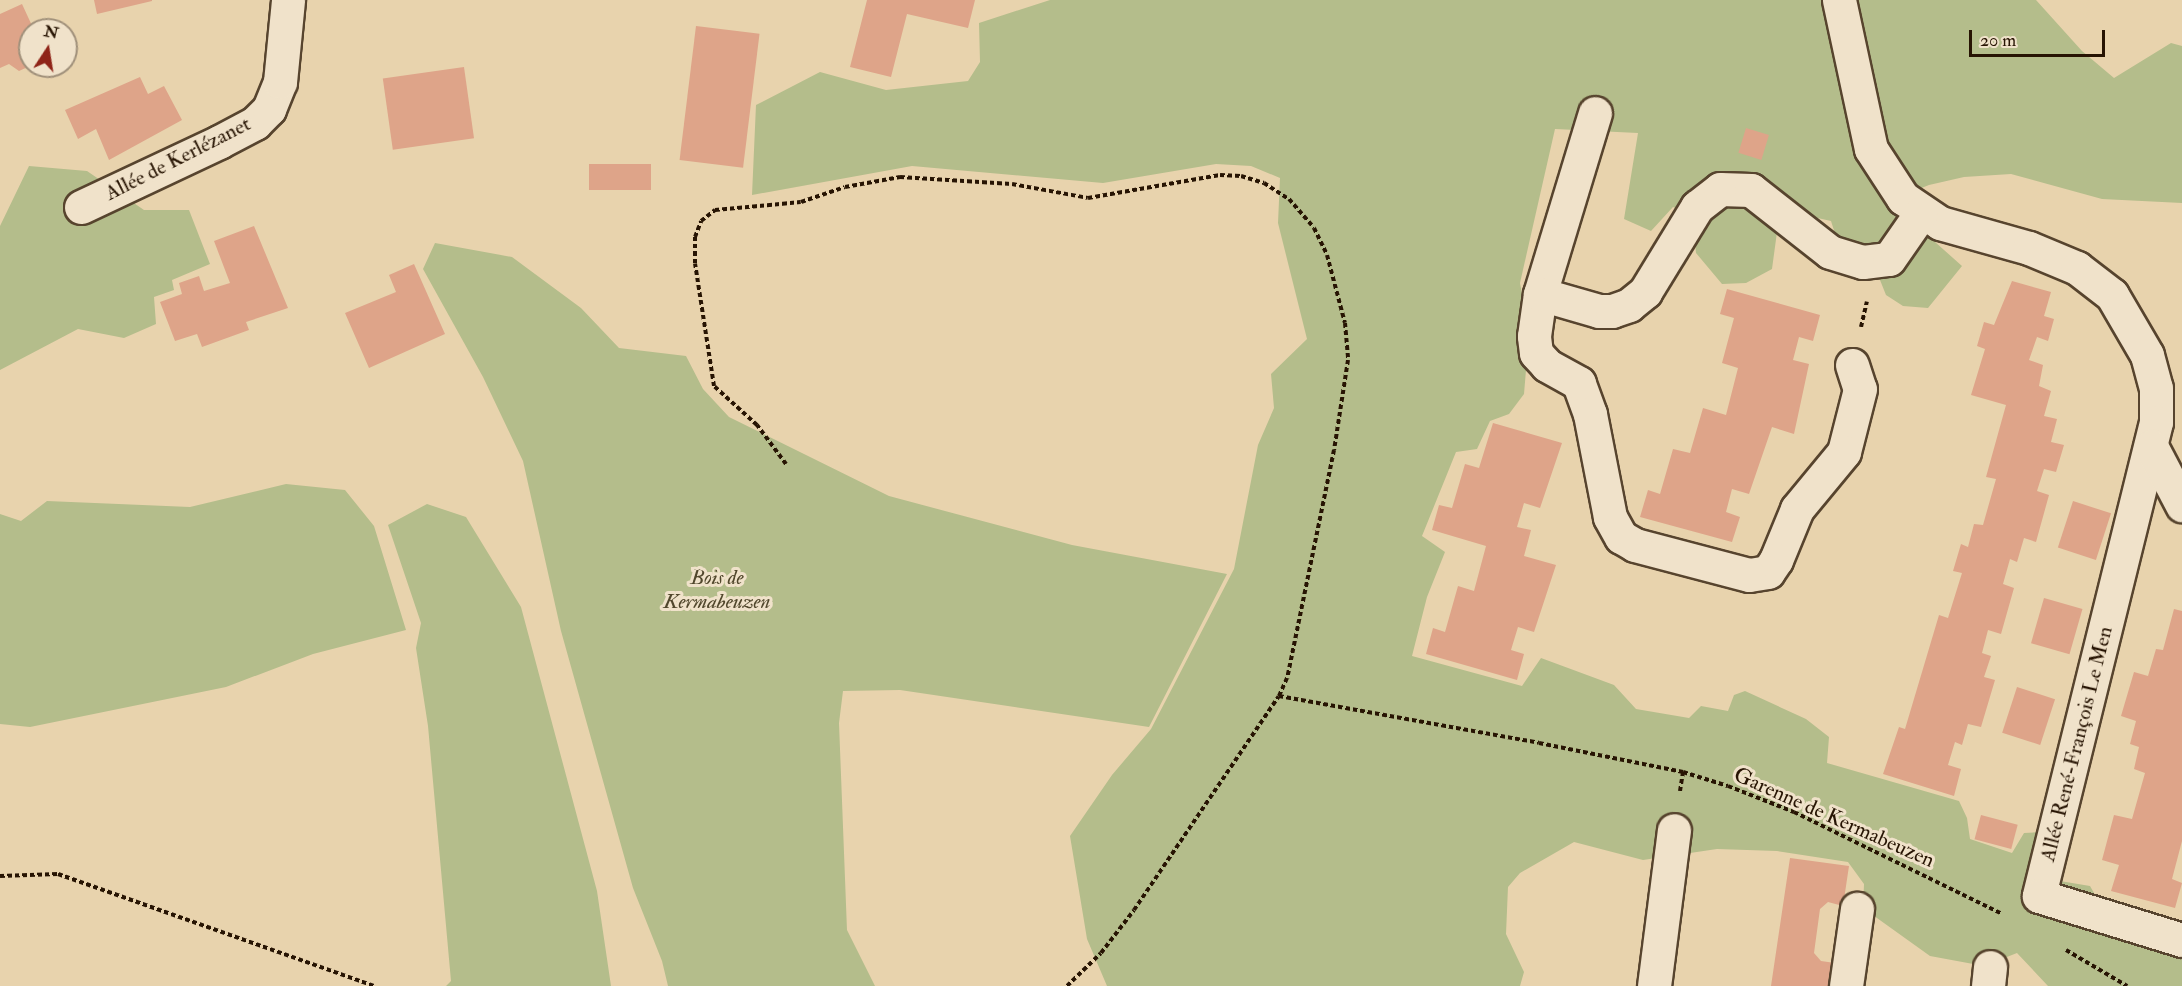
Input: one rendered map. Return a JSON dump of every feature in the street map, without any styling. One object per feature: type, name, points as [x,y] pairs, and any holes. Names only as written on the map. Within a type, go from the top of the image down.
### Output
[{"type":"street","name":"Allée de Kerlézanet","points":[[81,207],[219,142],[255,123],[269,109],[280,82],[288,0]]},
{"type":"street","name":"Allée René-François Le Men","points":[[1839,0],[1871,148],[1903,198],[1922,213],[1959,230],[2055,257],[2095,279],[2112,295],[2137,334],[2154,380],[2158,404],[2151,446],[2039,896],[2182,940]]},
{"type":"street","points":[[1595,113],[1540,294],[1534,336],[1536,353],[1547,365],[1579,382],[1590,414],[1610,517],[1621,537],[1635,545],[1749,575],[1768,572],[1776,560],[1797,509],[1844,452],[1860,389],[1852,365]]},
{"type":"street","points":[[1540,294],[1599,311],[1612,311],[1629,305],[1645,292],[1701,202],[1720,189],[1751,190],[1830,252],[1863,262],[1889,259],[1922,213]]},
{"type":"street","points":[[2151,446],[2182,505]]},
{"type":"street","points":[[1654,986],[1674,830]]},
{"type":"street","points":[[1846,986],[1857,909]]},
{"type":"path","points":[[786,464],[757,425],[714,386],[695,263],[695,237],[700,221],[715,210],[792,203],[845,187],[900,177],[1012,184],[1088,198],[1220,175],[1241,176],[1264,183],[1289,199],[1318,237],[1345,323],[1348,360],[1334,450],[1290,667],[1279,696],[1134,910],[1101,953],[1067,986]]},
{"type":"path","points":[[1859,332],[1868,299]]},
{"type":"path","name":"Garenne de Kermabeuzen","points":[[1279,696],[1328,707],[1539,743],[1683,772],[1728,786],[1794,812],[2008,917]]},
{"type":"path","points":[[0,876],[58,874],[374,986]]},
{"type":"path","points":[[2057,945],[2127,986]]},
{"type":"green space","points":[[1050,0],[2036,0],[2082,51],[2114,78],[2171,43],[2182,46],[2182,203],[2102,199],[2011,174],[1964,177],[1929,185],[1889,201],[1962,266],[1928,308],[1903,306],[1886,295],[1880,280],[1839,246],[1831,221],[1749,203],[1777,232],[1772,269],[1746,283],[1722,284],[1696,253],[1692,214],[1673,207],[1651,231],[1624,219],[1638,133],[1555,129],[1520,283],[1529,334],[1524,394],[1509,414],[1490,421],[1477,449],[1456,452],[1422,536],[1445,552],[1427,597],[1412,656],[1522,686],[1541,658],[1614,685],[1636,709],[1689,718],[1701,706],[1728,711],[1734,695],[1745,691],[1806,719],[1829,737],[1827,763],[1959,801],[1967,818],[1970,839],[2012,853],[2024,833],[2041,832],[2040,861],[2060,881],[2090,886],[2105,912],[2182,930],[2182,986],[2048,986],[2017,953],[1984,966],[1930,956],[1863,908],[1864,884],[1848,862],[1777,851],[1717,849],[1643,860],[1574,842],[1520,873],[1508,887],[1506,934],[1524,972],[1520,986],[1107,986],[1087,939],[1070,836],[1112,775],[1151,729],[1234,569],[1258,445],[1274,408],[1271,374],[1307,339],[1278,223],[1280,178],[1251,166],[1216,164],[1103,183],[912,166],[752,195],[756,105],[820,72],[886,90],[968,81],[980,62],[979,23]]},
{"type":"green space","points":[[29,166],[87,171],[144,210],[189,210],[210,264],[172,280],[174,290],[154,297],[156,324],[124,338],[78,329],[0,370],[0,226]]},
{"type":"green space","name":"Bois de Kermabeuzen","points":[[435,243],[512,257],[581,308],[619,348],[686,356],[703,389],[729,417],[889,496],[1072,545],[1227,574],[1149,727],[900,690],[843,691],[839,723],[847,930],[875,986],[668,986],[662,961],[633,888],[561,631],[523,461],[483,377],[423,269]]},
{"type":"green space","points":[[286,484],[345,490],[374,526],[406,630],[313,654],[226,687],[30,727],[0,724],[0,514],[21,521],[47,501],[190,507]]},
{"type":"green space","points":[[427,504],[466,517],[521,607],[597,891],[611,986],[446,986],[451,981],[428,726],[416,648],[421,623],[388,525]]},
{"type":"building","points":[[94,0],[152,0],[152,1],[97,14]]},
{"type":"building","points":[[867,0],[975,0],[968,28],[907,14],[891,77],[850,67]]},
{"type":"building","points":[[22,4],[28,18],[18,18],[18,70],[9,64],[0,68],[0,14]]},
{"type":"building","points":[[696,26],[760,34],[743,168],[680,160]]},
{"type":"building","points":[[464,67],[474,138],[393,150],[383,78]]},
{"type":"building","points":[[140,77],[148,94],[164,86],[182,120],[109,160],[96,129],[78,139],[65,110]]},
{"type":"building","points":[[1746,128],[1769,135],[1761,160],[1738,153]]},
{"type":"building","points":[[589,164],[651,164],[651,190],[589,190]]},
{"type":"building","points":[[254,226],[288,308],[246,322],[249,330],[202,347],[197,334],[175,341],[160,302],[182,294],[179,283],[199,276],[204,291],[230,283],[214,241]]},
{"type":"building","points":[[414,264],[445,334],[369,368],[345,313],[396,292],[389,275]]},
{"type":"building","points":[[2012,281],[2051,292],[2044,316],[2054,319],[2048,341],[2037,337],[2029,360],[2043,365],[2039,386],[2051,391],[2044,416],[2057,419],[2051,442],[2064,445],[2056,472],[2044,469],[2037,491],[2049,495],[2036,542],[2024,538],[2017,562],[2010,559],[2003,584],[2014,588],[2001,634],[1988,630],[1982,653],[1991,656],[1984,677],[1995,680],[1981,727],[1968,724],[1962,745],[1955,742],[1948,765],[1961,769],[1954,796],[1883,774],[1899,727],[1905,729],[1939,615],[1948,618],[1962,573],[1953,571],[1961,544],[1968,547],[1974,524],[1983,525],[1996,479],[1986,477],[2006,405],[1971,395],[1985,349],[1977,346],[1984,322],[1994,325]]},
{"type":"building","points":[[1727,289],[1820,315],[1813,341],[1799,337],[1793,360],[1809,364],[1794,434],[1772,427],[1749,494],[1732,489],[1726,512],[1740,517],[1732,542],[1640,517],[1648,490],[1660,494],[1673,449],[1690,453],[1703,408],[1726,415],[1738,368],[1722,363],[1734,318],[1720,314]]},
{"type":"building","points":[[1493,423],[1562,443],[1540,508],[1524,503],[1517,527],[1531,530],[1524,556],[1556,565],[1534,632],[1518,627],[1511,650],[1524,654],[1517,680],[1426,654],[1433,628],[1445,632],[1458,586],[1474,591],[1486,546],[1432,530],[1439,505],[1452,508],[1465,464],[1479,468]]},
{"type":"building","points":[[2073,501],[2111,513],[2096,560],[2058,548]]},
{"type":"building","points":[[2044,598],[2082,609],[2069,654],[2031,643]]},
{"type":"building","points":[[2174,609],[2182,611],[2182,841],[2172,879],[2182,883],[2175,908],[2111,891],[2119,865],[2102,860],[2114,815],[2132,819],[2145,773],[2134,769],[2139,747],[2130,744],[2136,721],[2121,716],[2134,672],[2148,676],[2156,649],[2163,650]]},
{"type":"building","points":[[2017,687],[2055,699],[2040,745],[2002,733]]},
{"type":"building","points":[[1981,815],[2018,825],[2011,849],[1975,839]]},
{"type":"building","points":[[1790,858],[1849,866],[1843,906],[1828,902],[1820,909],[1814,953],[1821,961],[1835,963],[1832,986],[1771,986]]}]
